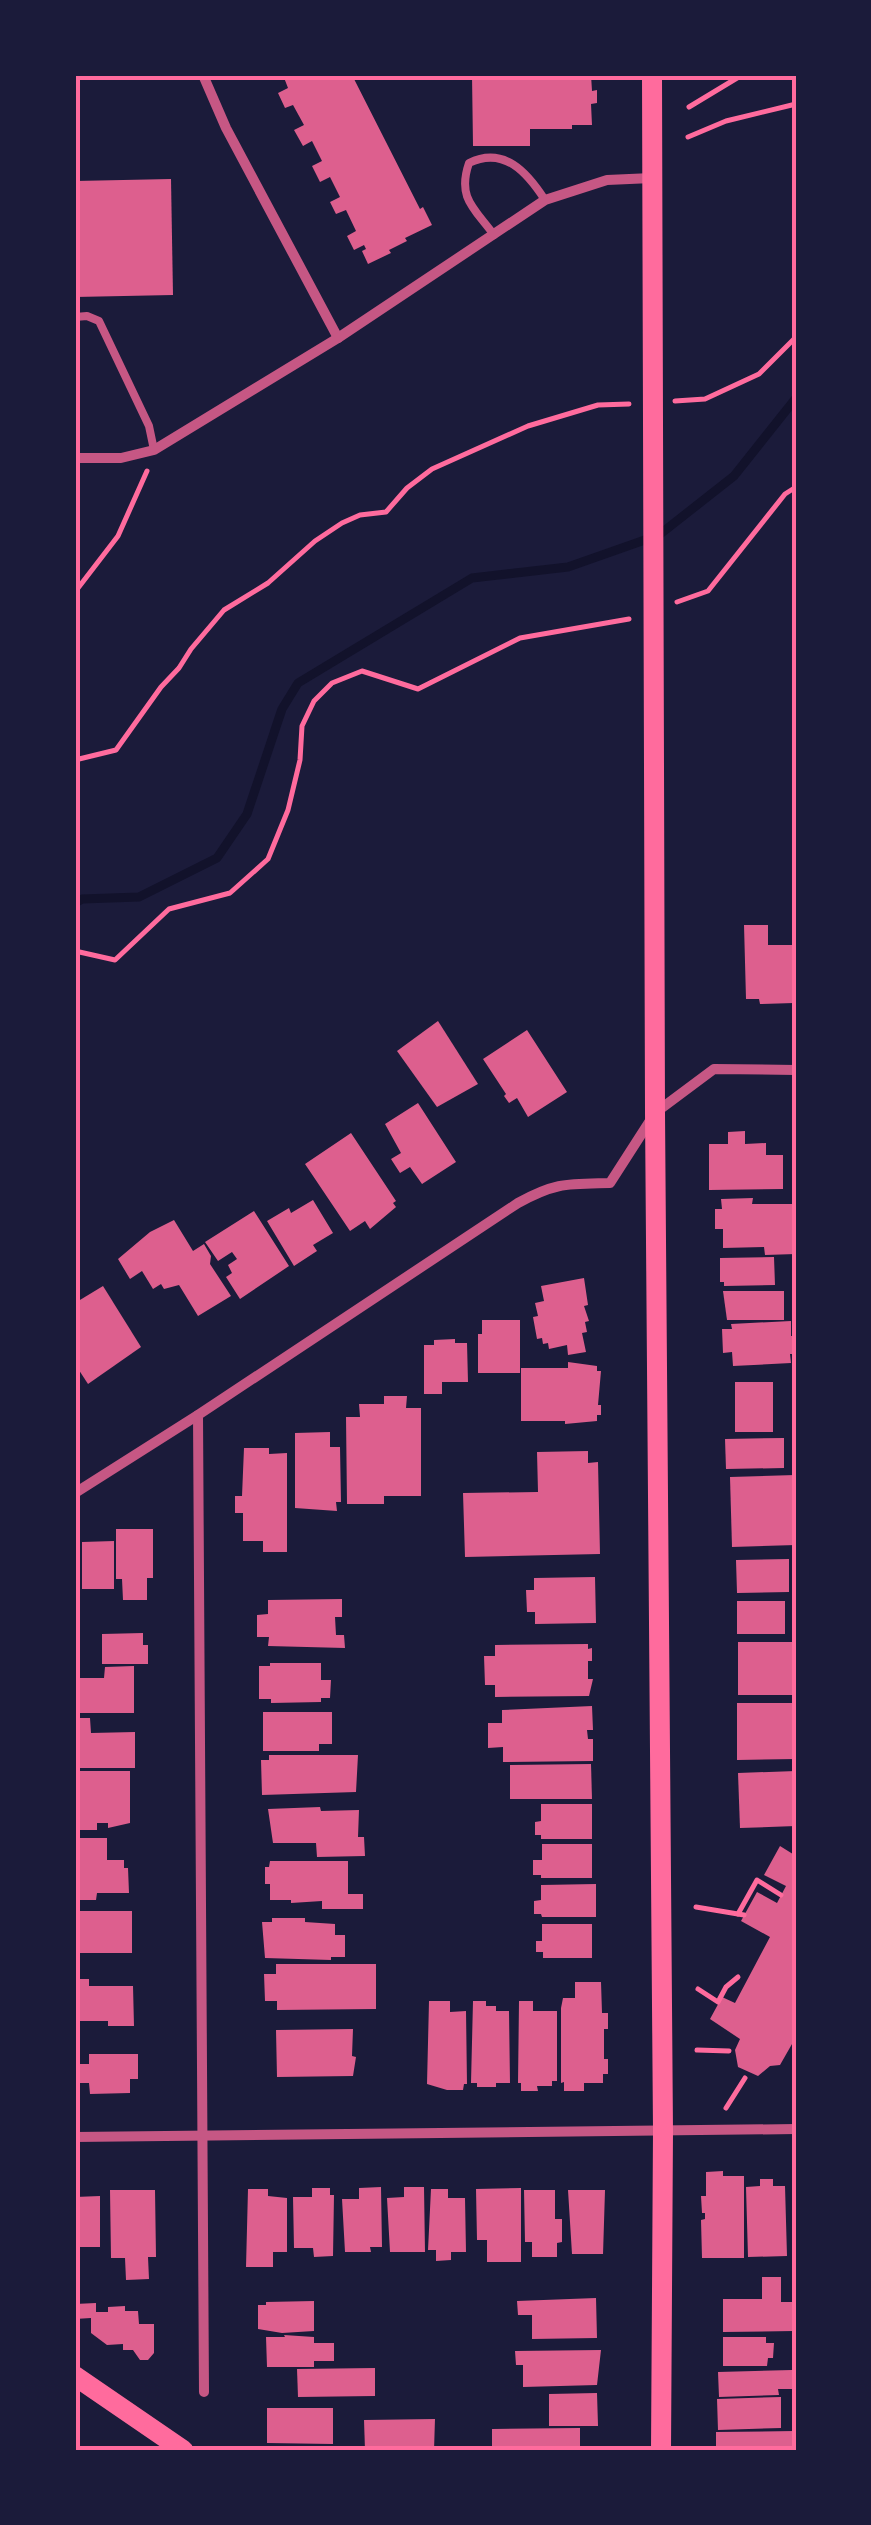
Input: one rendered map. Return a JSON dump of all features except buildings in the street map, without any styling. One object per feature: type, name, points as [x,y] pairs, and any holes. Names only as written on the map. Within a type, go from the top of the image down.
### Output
[{"type":"main road","points":[[652,75],[663,2131],[661,2450]]},
{"type":"main road","points":[[75,2376],[183,2450]]},
{"type":"street","points":[[203,75],[231,137],[338,338]]},
{"type":"street","points":[[75,458],[120,458],[154,450],[338,338],[546,200],[608,180],[652,178]]},
{"type":"street","points":[[75,1493],[518,1203],[545,1188],[569,1182],[610,1183],[655,1114],[714,1069],[796,1070]]},
{"type":"street","points":[[198,1416],[204,2392]]},
{"type":"street","points":[[75,2137],[796,2130]]},
{"type":"lane","points":[[494,235],[465,196],[463,182],[469,163],[484,156],[508,160],[536,185],[546,200]]},
{"type":"lane","points":[[75,317],[87,316],[98,321],[149,426],[154,450]]},
{"type":"path","points":[[689,107],[742,75]]},
{"type":"path","points":[[688,137],[726,121],[796,104]]},
{"type":"path","points":[[705,399],[759,374],[796,337]]},
{"type":"path","points":[[75,760],[116,750],[224,610],[268,582],[342,523],[360,514],[386,512],[407,488],[432,469],[528,426],[598,406]]},
{"type":"path","points":[[75,592],[118,536],[154,450]]},
{"type":"path","points":[[673,604],[708,591],[796,486]]},
{"type":"path","points":[[75,952],[115,960],[169,909],[230,893],[268,859],[288,810],[300,760],[302,726],[314,701],[332,683],[362,671],[418,689],[520,638],[638,617]]},
{"type":"path","points":[[696,1907],[741,1914],[757,1880],[781,1895]]},
{"type":"path","points":[[698,1989],[718,2002],[726,1987],[738,1977]]},
{"type":"path","points":[[697,2050],[729,2050]]},
{"type":"path","points":[[726,2108],[745,2078]]},
{"type":"waterway","points":[[75,903],[82,899],[139,897],[217,858],[247,814],[282,709],[298,683],[472,578],[568,567],[659,535],[734,476],[796,398]]}]
